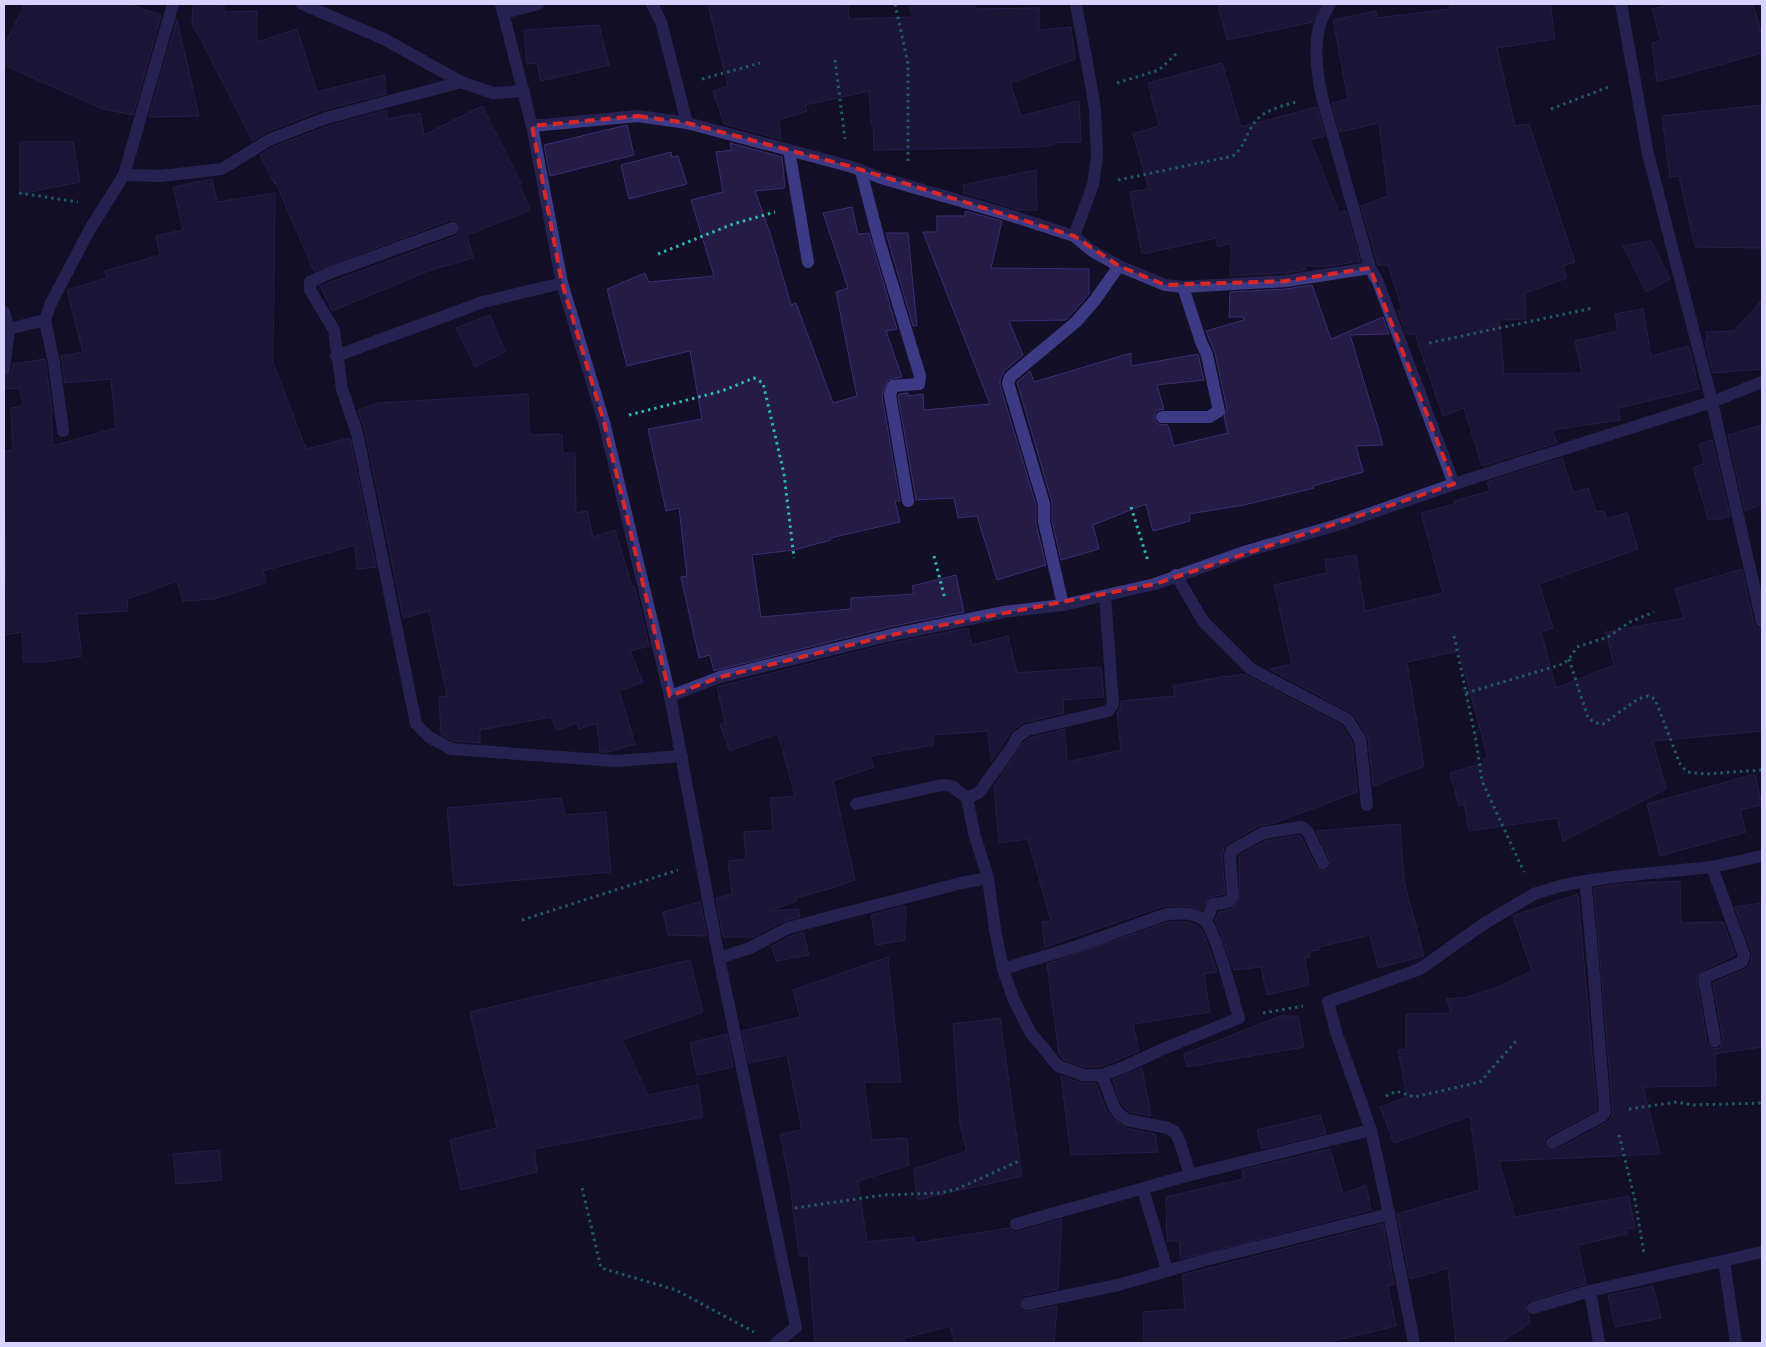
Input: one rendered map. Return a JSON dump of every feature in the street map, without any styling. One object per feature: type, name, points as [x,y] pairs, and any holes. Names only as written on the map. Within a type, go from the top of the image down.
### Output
[{"type":"street","points":[[63,431],[54,363],[45,320],[51,303],[90,228],[124,175],[173,4]]},
{"type":"street","points":[[302,4],[384,39],[461,82],[493,92],[524,91]]},
{"type":"street","points":[[538,4],[502,8],[532,126],[562,283],[604,422],[670,696],[719,958],[796,1327],[776,1343]]},
{"type":"street","points":[[652,4],[661,22],[687,123]]},
{"type":"street","points":[[1074,236],[1093,185],[1097,157],[1092,90],[1076,4]]},
{"type":"street","points":[[1330,4],[1321,22],[1317,40],[1316,65],[1321,93],[1370,268],[1378,282],[1454,484]]},
{"type":"street","points":[[1621,4],[1648,154],[1712,402],[1762,622]]},
{"type":"street","points":[[124,175],[160,176],[222,169],[269,140],[326,118],[461,82]]},
{"type":"street","points":[[532,126],[638,116],[687,123],[849,166],[1074,236],[1092,251],[1119,266],[1165,285],[1183,287],[1286,281],[1370,268]]},
{"type":"street","points":[[789,150],[808,262]]},
{"type":"street","points":[[861,171],[880,244],[920,376],[918,384],[893,386],[890,395],[908,501]]},
{"type":"street","points":[[453,228],[329,272],[310,282],[310,290],[334,330],[336,356],[342,389],[356,433],[416,724],[429,738],[452,749],[616,761],[682,756]]},
{"type":"street","points":[[1063,604],[1044,522],[1044,504],[1008,382],[1010,377],[1076,322],[1095,300],[1119,266]]},
{"type":"street","points":[[336,356],[483,302],[562,283]]},
{"type":"street","points":[[1162,417],[1209,417],[1219,411],[1207,355],[1183,287]]},
{"type":"street","points":[[4,312],[9,329],[4,368]]},
{"type":"street","points":[[9,329],[45,320]]},
{"type":"street","points":[[670,696],[720,677],[891,635],[1004,612],[1105,596],[1155,584],[1244,552],[1336,525],[1454,484],[1712,402],[1762,382]]},
{"type":"street","points":[[1176,575],[1203,620],[1251,669],[1347,719],[1360,739],[1367,805]]},
{"type":"street","points":[[967,798],[981,790],[1017,737],[1027,730],[1108,711],[1113,704],[1105,596]]},
{"type":"street","points":[[856,804],[942,785],[952,786],[967,798],[974,833],[988,878],[995,930],[1003,969],[1013,998],[1030,1032],[1058,1066],[1082,1075],[1102,1075],[1239,1018],[1217,944],[1206,921],[1196,915],[1167,914],[1078,946],[1003,969]]},
{"type":"street","points":[[1206,921],[1213,904],[1232,900],[1230,857],[1232,850],[1239,845],[1263,834],[1301,828],[1308,832],[1322,863]]},
{"type":"street","points":[[1414,1343],[1390,1214],[1371,1130],[1337,1035],[1328,1002],[1420,969],[1485,923],[1534,894],[1585,881],[1712,867],[1762,856]]},
{"type":"street","points":[[1712,867],[1744,955],[1742,962],[1704,978],[1715,1041]]},
{"type":"street","points":[[719,958],[750,948],[788,928],[960,883],[988,878]]},
{"type":"street","points":[[1552,1144],[1608,1114],[1604,1112],[1593,945],[1585,881]]},
{"type":"street","points":[[1102,1075],[1114,1107],[1119,1114],[1127,1120],[1168,1128],[1175,1132],[1190,1175]]},
{"type":"street","points":[[1016,1224],[1190,1175],[1371,1130]]},
{"type":"street","points":[[1143,1189],[1167,1270]]},
{"type":"street","points":[[1026,1304],[1118,1285],[1167,1270],[1390,1214]]},
{"type":"street","points":[[1532,1308],[1590,1292],[1762,1252]]},
{"type":"street","points":[[1724,1261],[1736,1343]]},
{"type":"street","points":[[1590,1292],[1599,1343]]},
{"type":"path","points":[[895,4],[908,64],[909,186]]},
{"type":"path","points":[[1092,90],[1159,70],[1179,51]]},
{"type":"path","points":[[835,60],[849,166]]},
{"type":"path","points":[[677,84],[760,63]]},
{"type":"path","points":[[1551,108],[1634,77]]},
{"type":"path","points":[[1093,185],[1233,156],[1242,147],[1250,128],[1257,118],[1264,112],[1321,93]]},
{"type":"path","points":[[19,193],[105,206]]},
{"type":"path","points":[[658,254],[733,224],[798,205]]},
{"type":"path","points":[[1404,349],[1593,308]]},
{"type":"path","points":[[604,422],[722,391],[754,378],[760,380],[763,383],[784,474],[794,558]]},
{"type":"path","points":[[1131,507],[1155,584]]},
{"type":"path","points":[[934,556],[951,623]]},
{"type":"path","points":[[1466,693],[1563,664],[1577,647],[1608,637],[1630,622],[1654,612]]},
{"type":"path","points":[[1454,636],[1476,740],[1482,782],[1534,894]]},
{"type":"path","points":[[1569,659],[1588,718],[1595,723],[1603,724],[1638,699],[1648,696],[1655,699],[1680,764],[1688,772],[1706,774],[1762,770]]},
{"type":"path","points":[[522,920],[702,863]]},
{"type":"path","points":[[1239,1018],[1328,1002]]},
{"type":"path","points":[[1362,1107],[1396,1091],[1414,1097],[1480,1082],[1516,1041]]},
{"type":"path","points":[[1652,1278],[1644,1251],[1635,1200],[1608,1114],[1656,1104],[1677,1102],[1692,1105],[1762,1103]]},
{"type":"path","points":[[772,1211],[884,1195],[940,1193],[957,1189],[1021,1160]]},
{"type":"path","points":[[582,1188],[601,1268],[676,1290],[758,1334]]},
{"type":"highlighted area","points":[[638,116],[687,123],[849,166],[1074,236],[1119,266],[1165,285],[1286,281],[1370,268],[1454,484],[1155,584],[891,635],[720,677],[670,696],[604,422],[562,283],[532,126]]},
{"type":"building","points":[[25,4],[127,4],[161,15],[133,115],[103,109],[4,65],[4,46]]},
{"type":"building","points":[[193,4],[224,4],[224,12],[257,11],[257,42],[297,29],[317,92],[385,75],[386,94],[323,110],[266,132],[253,141],[192,23]]},
{"type":"building","points":[[708,4],[848,4],[849,19],[913,17],[908,4],[974,4],[976,9],[1039,8],[1039,30],[1071,27],[1075,59],[1010,83],[1021,116],[1079,101],[1081,142],[1054,143],[1054,145],[1036,147],[874,150],[869,91],[805,105],[807,111],[779,120],[781,139],[724,124],[713,91],[728,86]]},
{"type":"building","points":[[1218,4],[1321,4],[1313,22],[1227,40]]},
{"type":"building","points":[[1450,4],[1550,4],[1555,39],[1497,48],[1515,126],[1529,124],[1575,262],[1563,266],[1567,278],[1525,293],[1526,319],[1499,320],[1504,374],[1582,373],[1575,341],[1618,331],[1615,314],[1643,309],[1651,356],[1689,346],[1699,389],[1618,408],[1620,420],[1552,430],[1557,443],[1482,466],[1464,408],[1443,416],[1415,334],[1406,334],[1398,311],[1402,309],[1388,265],[1378,265],[1361,206],[1388,196],[1379,123],[1340,132],[1332,103],[1348,99],[1333,20],[1376,11],[1377,18],[1450,9]]},
{"type":"building","points":[[1673,4],[1753,4],[1762,35],[1762,53],[1657,82],[1652,43],[1661,41],[1652,9]]},
{"type":"building","points":[[177,20],[199,116],[149,117]]},
{"type":"building","points":[[599,25],[609,65],[541,81],[537,63],[527,64],[524,30]]},
{"type":"building","points":[[1222,63],[1241,127],[1317,107],[1325,136],[1310,140],[1339,213],[1346,211],[1360,261],[1331,266],[1305,266],[1306,270],[1285,273],[1230,276],[1231,243],[1218,247],[1216,238],[1142,254],[1130,192],[1149,189],[1133,134],[1159,126],[1148,83]]},
{"type":"building","points":[[1762,105],[1762,248],[1695,247],[1679,176],[1670,177],[1662,116]]},
{"type":"building","points":[[482,106],[521,183],[519,183],[530,210],[467,235],[473,258],[428,271],[332,311],[320,286],[456,236],[461,230],[460,225],[455,220],[450,220],[314,271],[275,181],[275,184],[260,155],[273,147],[329,126],[387,110],[387,119],[420,113],[424,135]]},
{"type":"building","points":[[627,125],[634,155],[550,176],[544,145]]},
{"type":"building","points":[[20,142],[73,142],[80,182],[20,194]]},
{"type":"building","points":[[730,143],[782,157],[785,188],[755,191],[770,233],[791,305],[796,303],[833,403],[857,396],[836,292],[848,288],[823,213],[852,207],[858,234],[869,233],[897,329],[886,331],[902,377],[888,380],[882,396],[900,501],[895,501],[900,522],[830,538],[831,540],[794,550],[752,555],[761,617],[851,609],[851,598],[914,594],[912,586],[956,575],[964,612],[889,627],[714,671],[710,655],[699,658],[681,577],[687,576],[679,508],[666,511],[648,429],[702,419],[690,351],[627,366],[607,289],[645,273],[649,282],[714,276],[691,200],[723,192],[716,152],[732,150]]},
{"type":"building","points":[[671,152],[672,157],[678,156],[687,184],[629,199],[621,165]]},
{"type":"building","points":[[1036,170],[1037,210],[1020,210],[964,193],[963,185]]},
{"type":"building","points":[[212,179],[217,202],[275,193],[273,363],[306,449],[350,438],[376,567],[357,569],[355,545],[263,571],[267,582],[214,599],[183,601],[177,581],[127,599],[128,611],[76,614],[82,656],[45,662],[23,662],[22,632],[4,635],[4,596],[6,596],[4,451],[13,450],[11,408],[23,406],[20,388],[4,389],[4,377],[11,373],[13,364],[45,359],[51,403],[53,446],[116,428],[111,379],[65,383],[61,356],[83,352],[67,290],[107,278],[105,271],[160,255],[156,236],[183,230],[173,187]]},
{"type":"building","points":[[965,211],[1002,221],[991,268],[1089,269],[1089,294],[1066,320],[1009,321],[1023,355],[1004,371],[1000,385],[1036,505],[1036,524],[1046,565],[997,580],[977,516],[958,518],[954,498],[916,500],[898,396],[899,394],[908,393],[908,396],[923,394],[924,410],[990,404],[923,232],[937,232],[937,216],[965,216]]},
{"type":"building","points":[[886,233],[908,233],[917,326],[913,326]]},
{"type":"building","points":[[1651,241],[1670,279],[1646,292],[1623,246]]},
{"type":"building","points":[[1312,285],[1331,339],[1383,317],[1389,334],[1350,335],[1383,445],[1356,446],[1363,472],[1313,486],[1314,488],[1244,505],[1189,514],[1190,521],[1153,531],[1146,504],[1093,525],[1099,549],[1061,560],[1052,521],[1052,502],[1017,382],[1030,371],[1034,382],[1131,353],[1131,366],[1198,354],[1204,380],[1157,385],[1164,409],[1158,410],[1155,413],[1155,421],[1158,424],[1168,425],[1174,446],[1228,433],[1224,417],[1227,409],[1215,353],[1206,331],[1244,320],[1243,317],[1229,317],[1230,292],[1286,289]]},
{"type":"building","points":[[1762,300],[1762,369],[1713,373],[1705,342],[1707,342],[1706,332],[1734,331]]},
{"type":"building","points":[[490,315],[505,352],[475,367],[456,328]]},
{"type":"building","points":[[528,394],[530,435],[562,434],[563,453],[575,453],[576,513],[587,511],[593,537],[615,530],[632,586],[634,586],[649,646],[630,651],[643,682],[619,691],[635,744],[608,752],[600,752],[597,723],[579,729],[577,723],[557,730],[551,717],[480,730],[480,743],[453,741],[441,734],[439,697],[447,696],[429,611],[403,618],[365,431],[358,410],[379,403]]},
{"type":"building","points":[[1762,425],[1762,504],[1745,511],[1728,435]]},
{"type":"building","points":[[1712,440],[1730,516],[1720,519],[1708,519],[1693,467],[1704,464],[1699,444]]},
{"type":"building","points":[[1562,458],[1573,493],[1588,488],[1596,512],[1604,511],[1606,519],[1627,513],[1638,549],[1539,584],[1553,628],[1541,632],[1556,688],[1614,665],[1606,632],[1684,618],[1675,589],[1742,569],[1754,624],[1756,628],[1762,630],[1762,731],[1653,741],[1666,789],[1563,841],[1557,818],[1469,831],[1464,804],[1459,806],[1450,773],[1484,763],[1483,759],[1488,758],[1459,651],[1407,662],[1424,766],[1373,786],[1368,738],[1354,714],[1269,669],[1292,664],[1274,585],[1327,573],[1325,560],[1356,555],[1365,611],[1443,593],[1421,513],[1490,491],[1487,482]]},
{"type":"building","points":[[968,628],[972,645],[1008,636],[1017,673],[1101,667],[1104,697],[1063,700],[1064,713],[1022,723],[1010,733],[991,762],[988,731],[933,735],[934,745],[870,756],[874,767],[833,781],[855,880],[795,898],[796,901],[769,911],[798,909],[800,917],[784,921],[753,937],[723,937],[716,898],[732,894],[728,861],[746,859],[744,832],[773,830],[770,798],[795,796],[778,733],[730,751],[720,725],[725,723],[717,687],[893,643]]},
{"type":"building","points":[[1244,674],[1341,725],[1352,742],[1357,792],[1274,823],[1259,826],[1228,843],[1224,847],[1222,857],[1225,894],[1209,897],[1202,910],[1187,906],[1164,906],[1045,947],[1042,922],[1051,921],[1028,839],[999,843],[994,786],[1024,742],[1030,738],[1065,729],[1067,762],[1121,750],[1117,712],[1121,701],[1175,696],[1173,686]]},
{"type":"building","points":[[1755,774],[1762,805],[1740,810],[1746,832],[1660,856],[1647,804]]},
{"type":"building","points":[[561,798],[565,815],[606,812],[611,872],[454,886],[447,808]]},
{"type":"building","points":[[1400,824],[1404,881],[1424,956],[1378,968],[1370,935],[1319,947],[1319,950],[1310,951],[1310,957],[1305,958],[1309,985],[1267,995],[1261,967],[1234,970],[1215,921],[1219,912],[1232,909],[1240,899],[1239,855],[1266,841],[1300,835],[1316,867],[1322,871],[1330,867],[1330,860],[1316,831]]},
{"type":"building","points":[[1680,881],[1681,923],[1723,922],[1735,955],[1701,971],[1696,976],[1707,1042],[1713,1049],[1720,1048],[1723,1040],[1713,983],[1746,969],[1750,965],[1752,957],[1752,952],[1735,907],[1762,903],[1762,1047],[1715,1054],[1716,1086],[1643,1087],[1660,1154],[1499,1161],[1515,1217],[1629,1196],[1635,1228],[1626,1229],[1627,1234],[1578,1245],[1586,1284],[1527,1302],[1525,1310],[1529,1315],[1530,1323],[1499,1343],[1456,1343],[1448,1268],[1410,1279],[1397,1214],[1480,1190],[1470,1116],[1394,1143],[1380,1107],[1407,1097],[1398,1050],[1406,1049],[1406,1014],[1451,1013],[1447,999],[1467,997],[1496,988],[1532,971],[1513,916],[1578,894],[1597,1110],[1545,1138],[1545,1147],[1551,1151],[1556,1150],[1606,1123],[1612,1117],[1613,1112],[1594,888],[1619,884]]},
{"type":"building","points":[[700,902],[707,936],[668,935],[663,912]]},
{"type":"building","points":[[906,906],[905,940],[876,945],[871,915]]},
{"type":"building","points":[[1169,922],[1185,922],[1196,925],[1202,930],[1217,972],[1204,974],[1210,1012],[1133,1024],[1139,1051],[1101,1067],[1084,1067],[1063,1059],[1059,1054],[1047,964]]},
{"type":"building","points":[[803,932],[809,955],[776,961],[772,946]]},
{"type":"building","points":[[888,957],[901,1082],[864,1082],[872,1140],[907,1138],[909,1165],[858,1181],[867,1242],[914,1237],[915,1243],[1009,1228],[1014,1232],[1018,1232],[1062,1219],[1058,1289],[1024,1296],[1018,1302],[1020,1309],[1024,1312],[1057,1306],[1054,1343],[955,1343],[950,1326],[904,1338],[904,1343],[815,1343],[808,1256],[799,1256],[790,1184],[780,1134],[802,1130],[787,1055],[749,1063],[742,1031],[800,1017],[793,990]]},
{"type":"building","points":[[690,960],[703,1012],[622,1040],[648,1095],[698,1085],[703,1117],[534,1149],[537,1172],[461,1190],[450,1140],[497,1128],[470,1012]]},
{"type":"building","points":[[1280,1016],[1298,1016],[1304,1047],[1187,1067],[1184,1054]]},
{"type":"building","points":[[1000,1018],[1022,1176],[917,1200],[914,1169],[967,1151],[960,1125],[953,1024]]},
{"type":"building","points":[[727,1034],[733,1067],[697,1075],[690,1043]]},
{"type":"building","points":[[1142,1068],[1151,1116],[1130,1112],[1125,1108],[1121,1103],[1113,1080]]},
{"type":"building","points":[[1061,1076],[1081,1083],[1096,1083],[1106,1110],[1113,1119],[1125,1128],[1155,1134],[1158,1152],[1071,1155]]},
{"type":"building","points":[[1320,1115],[1326,1133],[1262,1149],[1257,1130]]},
{"type":"building","points":[[1330,1149],[1343,1194],[1366,1185],[1371,1210],[1181,1259],[1179,1241],[1167,1241],[1166,1197],[1243,1179],[1242,1170]]},
{"type":"building","points":[[219,1150],[222,1180],[176,1184],[173,1154]]},
{"type":"building","points":[[1383,1224],[1394,1284],[1388,1286],[1396,1326],[1333,1341],[1144,1343],[1143,1312],[1185,1309],[1182,1275]]},
{"type":"building","points":[[1653,1286],[1661,1318],[1615,1327],[1608,1295]]}]
